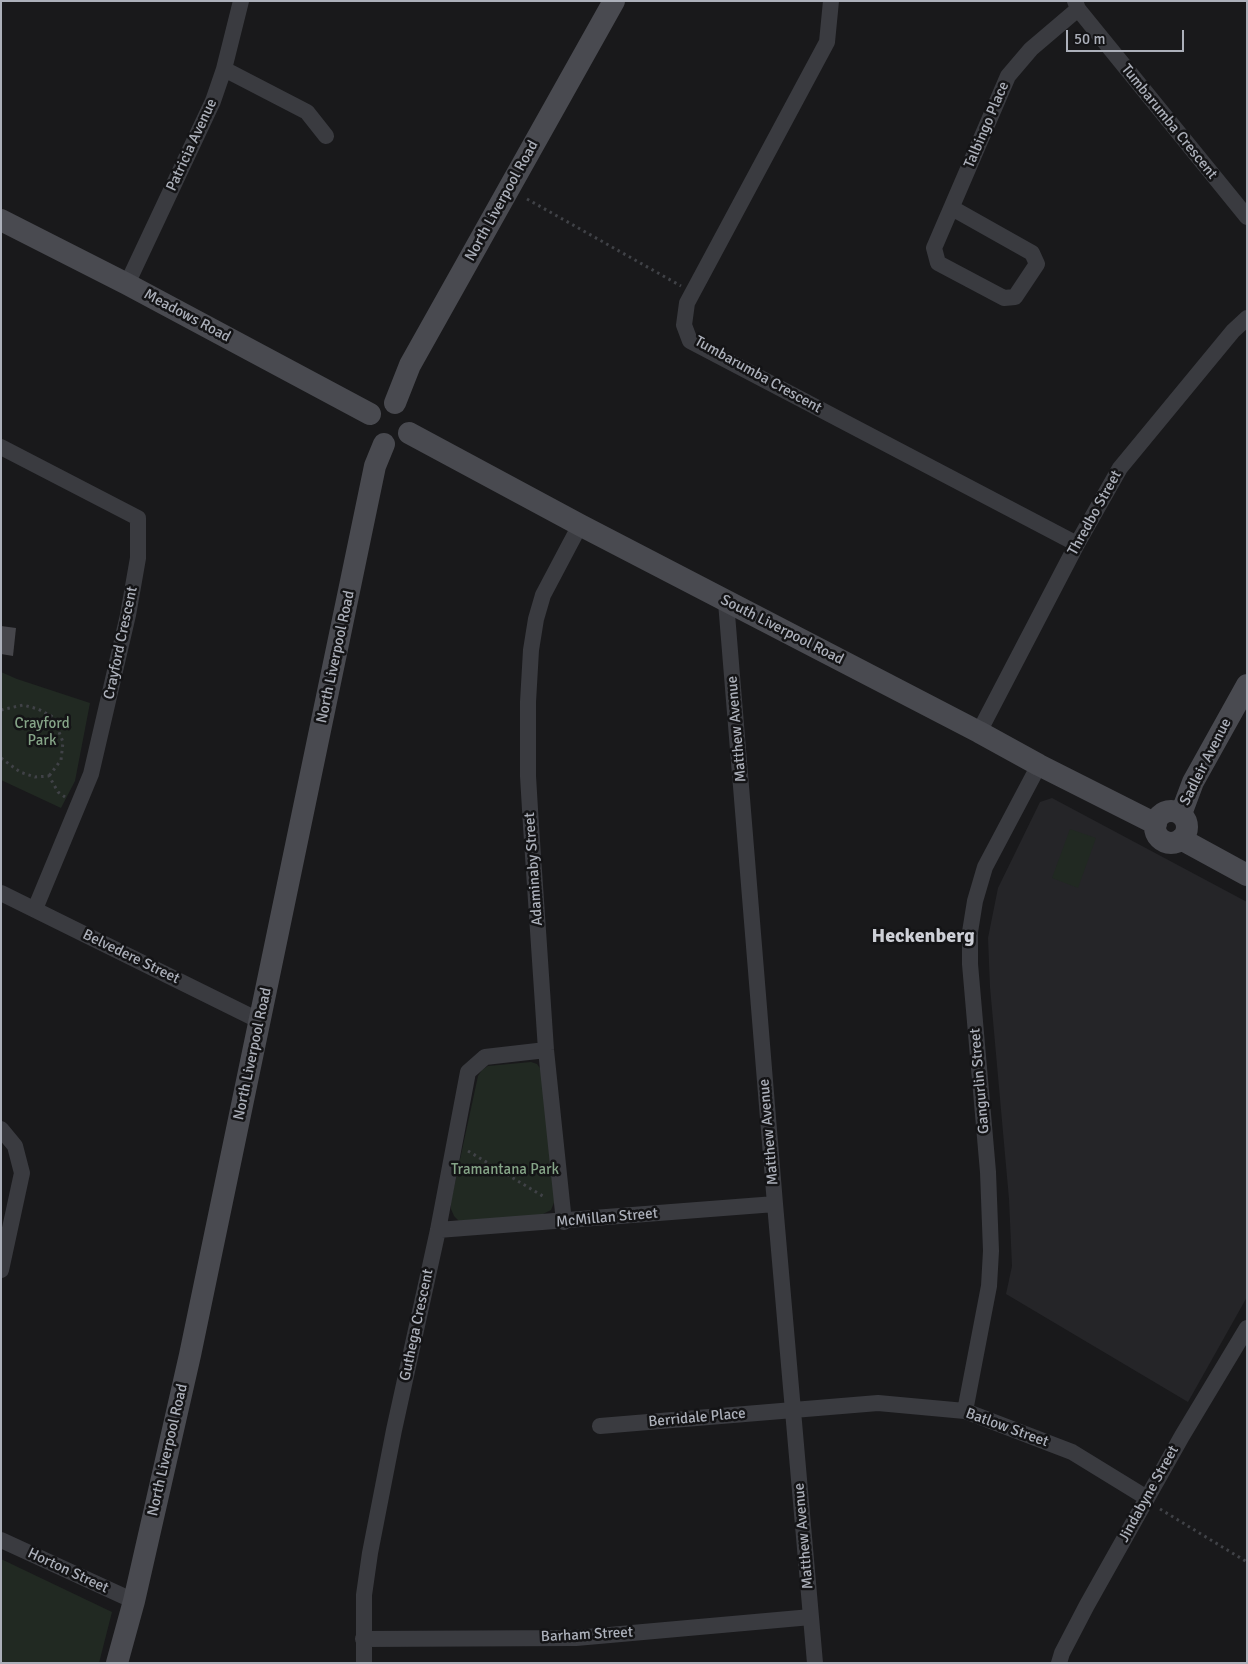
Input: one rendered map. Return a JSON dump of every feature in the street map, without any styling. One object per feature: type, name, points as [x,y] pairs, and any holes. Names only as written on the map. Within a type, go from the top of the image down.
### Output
[{"type":"main road","name":"North Liverpool Road","points":[[395,403],[410,365],[614,1]]},
{"type":"main road","name":"Meadows Road","points":[[1,220],[127,284],[370,414]]},
{"type":"main road","points":[[395,403],[404,407],[409,413],[411,420],[409,432],[399,443],[384,444],[374,437],[370,431],[368,424],[370,414],[380,404],[395,403]]},
{"type":"main road","name":"South Liverpool Road","points":[[409,432],[726,602],[1156,824]]},
{"type":"main road","name":"North Liverpool Road","points":[[117,1663],[134,1601],[190,1355],[375,466],[384,444]]},
{"type":"main road","name":"Sadleir Avenue","points":[[1181,814],[1193,782],[1247,685]]},
{"type":"main road","points":[[1172,811],[1181,814],[1187,823],[1187,828],[1182,839],[1177,842],[1166,842],[1157,834],[1156,824],[1162,814],[1172,811]]},
{"type":"main road","points":[[1182,839],[1247,875]]},
{"type":"street","name":"Patricia Avenue","points":[[127,284],[213,101],[224,69],[241,1]]},
{"type":"street","name":"Tumbarumba Crescent","points":[[831,1],[827,42],[687,303],[684,325],[690,340],[1077,544]]},
{"type":"street","name":"Tumbarumba Crescent","points":[[1077,5],[1247,217]]},
{"type":"street","name":"Talbingo Place","points":[[952,208],[1032,253],[1037,264],[1015,296],[1004,298],[938,263],[934,248],[1008,76],[1031,49],[1077,5]]},
{"type":"street","points":[[224,69],[307,112],[326,136]]},
{"type":"street","name":"Thredbo Street","points":[[979,732],[1077,544],[1120,468],[1233,331],[1247,318]]},
{"type":"street","name":"Crayford Crescent","points":[[1,447],[138,518],[138,558],[128,615],[91,774],[35,909]]},
{"type":"street","name":"Adaminaby Street","points":[[564,1222],[546,1050],[528,776],[528,702],[531,650],[536,619],[543,595],[580,525]]},
{"type":"street","name":"Matthew Avenue","points":[[726,602],[815,1663]]},
{"type":"street","name":"Gangurlin Street","points":[[965,1411],[989,1286],[991,1259],[988,1172],[970,964],[970,932],[974,901],[985,867],[1039,765]]},
{"type":"street","name":"Belvedere Street","points":[[1,894],[35,909],[260,1021]]},
{"type":"street","name":"Guthega Crescent","points":[[364,1663],[364,1595],[370,1553],[394,1430],[438,1230],[468,1072],[485,1057],[546,1050]]},
{"type":"street","points":[[1,1129],[15,1146],[22,1173],[1,1270]]},
{"type":"street","name":"McMillan Street","points":[[438,1230],[564,1222],[775,1204]]},
{"type":"street","name":"Jindabyne Street","points":[[1059,1663],[1062,1653],[1087,1605],[1147,1498],[1247,1328]]},
{"type":"street","name":"Batlow Street","points":[[794,1410],[878,1403],[965,1411],[1072,1452],[1147,1498]]},
{"type":"street","name":"Berridale Place","points":[[600,1426],[794,1410]]},
{"type":"street","name":"Horton Street","points":[[1,1540],[134,1601]]},
{"type":"street","name":"Barham Street","points":[[363,1639],[576,1638],[811,1618]]},
{"type":"path","points":[[527,199],[693,293]]},
{"type":"path","points":[[1,710],[23,705],[38,709],[53,717],[64,742],[61,760],[49,776],[35,777],[20,772],[1,758]]},
{"type":"path","points":[[49,776],[58,792],[78,805]]},
{"type":"path","points":[[454,1143],[546,1198],[548,1202],[562,1204]]},
{"type":"path","points":[[1160,1510],[1247,1562]]},
{"type":"shaded area","points":[[1052,798],[1247,902],[1247,1297],[1188,1402],[1006,1294],[1012,1266],[1009,1199],[990,987],[988,938],[998,888],[1040,802]]},
{"type":"green space","name":"Crayford Park","points":[[1,672],[90,703],[75,781],[61,808],[1,780]]},
{"type":"green space","points":[[1070,829],[1096,838],[1078,888],[1052,878]]},
{"type":"green space","name":"Tramantana Park","points":[[531,1062],[537,1064],[544,1074],[555,1200],[551,1210],[539,1216],[459,1221],[451,1209],[451,1201],[478,1076],[488,1066]]},
{"type":"green space","points":[[1,1559],[112,1612],[99,1663],[1,1663]]},
{"type":"building","points":[[1,626],[16,628],[13,656],[1,654]]},
{"type":"district","name":"Heckenberg","points":[[923,937]]}]
